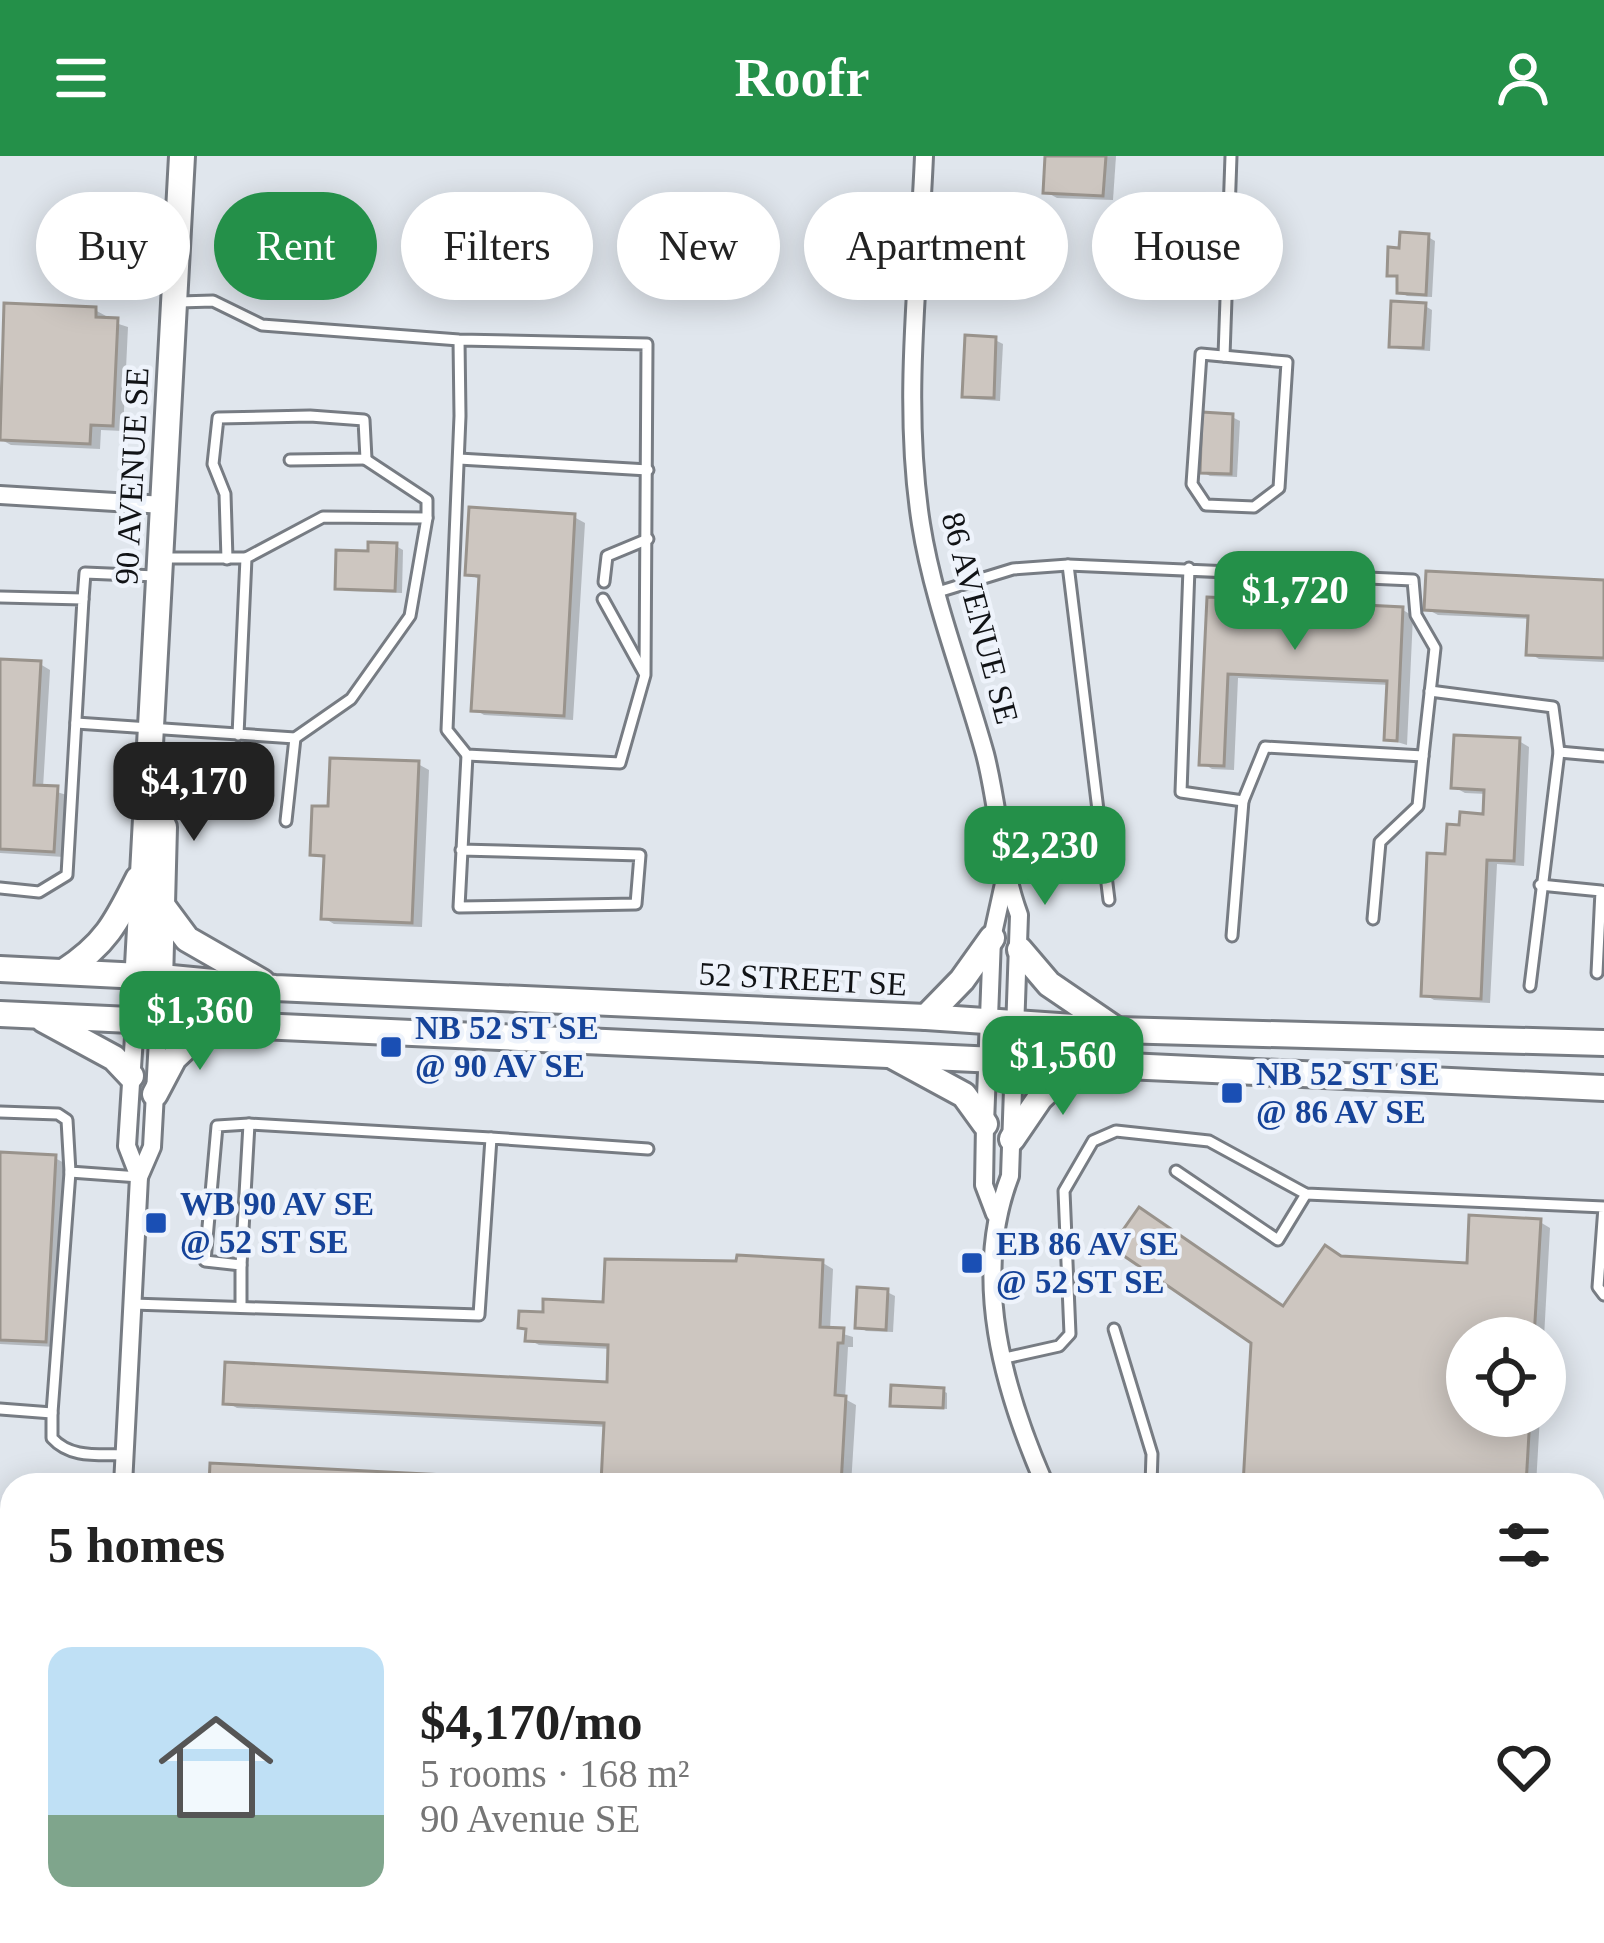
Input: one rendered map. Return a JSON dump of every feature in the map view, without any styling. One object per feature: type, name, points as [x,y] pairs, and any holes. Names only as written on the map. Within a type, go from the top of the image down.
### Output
[{"type":"main road","name":"90 AVENUE SE","points":[[150,976],[142,872],[182,156]]},
{"type":"main road","name":"90 AVENUE SE","points":[[147,1021],[150,976],[164,908],[164,827],[148,800]]},
{"type":"main road","points":[[63,972],[94,952],[114,927],[142,872]]},
{"type":"main road","points":[[164,908],[187,939],[275,988]]},
{"type":"main road","points":[[926,1017],[962,980],[992,938]]},
{"type":"main road","points":[[1020,950],[1048,984],[1117,1030]]},
{"type":"main road","name":"52 STREET SE","points":[[0,969],[275,988],[1117,1030],[1604,1043]]},
{"type":"main road","points":[[0,1014],[1604,1088]]},
{"type":"main road","points":[[36,1016],[114,1058],[131,1076]]},
{"type":"main road","points":[[155,1094],[174,1058],[210,1024]]},
{"type":"main road","points":[[887,1053],[964,1095],[985,1124]]},
{"type":"main road","points":[[1012,1138],[1040,1098],[1076,1064]]},
{"type":"street","name":"86 AVENUE SE","points":[[924,156],[911,438],[921,527],[1002,828],[1005,878],[992,938],[985,1124],[984,1185],[995,1214]]},
{"type":"street","points":[[0,495],[164,506]]},
{"type":"street","name":"86 AVENUE SE","points":[[1005,878],[1019,915],[1020,950],[1010,1176],[995,1214],[994,1306],[1001,1359],[1018,1424],[1040,1473]]},
{"type":"street","name":"90 AVENUE SE","points":[[139,1177],[128,1146],[131,1076],[147,1021]]},
{"type":"street","name":"90 AVENUE SE","points":[[123,1473],[139,1177],[152,1147],[155,1094],[147,1021]]},
{"type":"lane","points":[[1224,356],[1231,156]]},
{"type":"lane","points":[[174,302],[213,302],[262,325],[459,340],[647,344],[645,675],[620,763],[467,755]]},
{"type":"lane","points":[[459,340],[448,730],[467,755],[461,850],[459,907],[636,904],[640,854],[461,850]]},
{"type":"lane","points":[[1201,354],[1224,356],[1287,362],[1279,488],[1254,507],[1206,505],[1192,484],[1201,354]]},
{"type":"lane","points":[[227,559],[225,494],[213,464],[218,418],[364,420],[365,459]]},
{"type":"lane","points":[[76,723],[295,738],[351,699],[410,616],[427,500],[365,459],[290,460]]},
{"type":"lane","points":[[459,459],[648,470]]},
{"type":"lane","points":[[0,888],[39,892],[67,875],[85,573],[246,558],[323,517],[427,518]]},
{"type":"lane","points":[[604,582],[607,556],[648,539]]},
{"type":"lane","points":[[238,735],[246,558]]},
{"type":"lane","points":[[938,592],[1013,569],[1068,565],[1413,580],[1416,615],[1435,648],[1418,806],[1380,842],[1373,919]]},
{"type":"lane","points":[[1068,565],[1108,900]]},
{"type":"lane","points":[[1190,568],[1181,792],[1243,801]]},
{"type":"lane","points":[[0,597],[83,599]]},
{"type":"lane","points":[[603,598],[645,675]]},
{"type":"lane","points":[[1430,692],[1553,707],[1559,752],[1530,986]]},
{"type":"lane","points":[[286,820],[295,738]]},
{"type":"lane","points":[[1232,936],[1243,801],[1265,747],[1423,756]]},
{"type":"lane","points":[[1559,752],[1604,757]]},
{"type":"lane","points":[[1540,885],[1603,891],[1597,973]]},
{"type":"lane","points":[[0,1112],[58,1114],[67,1120],[70,1172],[52,1438],[74,1453],[124,1455]]},
{"type":"lane","points":[[241,1307],[249,1124]]},
{"type":"lane","points":[[241,1265],[205,1261],[217,1126],[249,1124],[648,1150]]},
{"type":"lane","points":[[1001,1359],[1059,1346],[1070,1334],[1064,1191],[1093,1141],[1116,1131],[1209,1141],[1306,1194],[1604,1207],[1598,1287],[1604,1295]]},
{"type":"lane","points":[[132,1304],[479,1315],[490,1138]]},
{"type":"lane","points":[[70,1172],[139,1177]]},
{"type":"lane","points":[[1176,1172],[1278,1240],[1306,1194]]},
{"type":"lane","points":[[1114,1329],[1152,1454],[1151,1473]]},
{"type":"lane","points":[[0,1409],[52,1413]]},
{"type":"building","points":[[1045,156],[1106,156],[1103,192],[1043,192]]},
{"type":"building","points":[[1400,232],[1429,234],[1426,295],[1397,293],[1397,276],[1387,276],[1388,247],[1399,248]]},
{"type":"building","points":[[1391,301],[1426,303],[1423,348],[1389,347]]},
{"type":"building","points":[[4,303],[96,307],[96,317],[118,318],[113,426],[91,425],[90,444],[0,440]]},
{"type":"building","points":[[965,335],[996,337],[994,398],[962,397]]},
{"type":"building","points":[[1202,412],[1233,414],[1231,474],[1200,473]]},
{"type":"building","points":[[469,507],[575,514],[564,716],[471,711],[479,576],[465,575]]},
{"type":"building","points":[[368,542],[397,543],[395,591],[335,589],[336,550],[368,551]]},
{"type":"building","points":[[1426,571],[1604,580],[1604,658],[1526,655],[1528,616],[1424,610]]},
{"type":"building","points":[[1207,597],[1403,607],[1397,741],[1384,740],[1387,681],[1228,674],[1224,766],[1199,765]]},
{"type":"building","points":[[0,659],[41,661],[34,785],[58,786],[54,852],[0,849]]},
{"type":"building","points":[[1454,735],[1520,738],[1514,861],[1487,860],[1481,999],[1421,996],[1427,853],[1445,854],[1447,824],[1459,825],[1460,812],[1483,814],[1484,790],[1451,788]]},
{"type":"building","points":[[330,758],[419,761],[412,923],[321,919],[324,856],[310,855],[312,806],[328,806]]},
{"type":"building","points":[[0,1152],[56,1155],[46,1342],[0,1340]]},
{"type":"building","points":[[1139,1207],[1283,1306],[1325,1245],[1341,1256],[1467,1263],[1469,1215],[1541,1219],[1535,1317],[1446,1317],[1446,1437],[1529,1437],[1527,1473],[1244,1473],[1251,1343],[1111,1247]]},
{"type":"building","points":[[737,1255],[823,1260],[820,1327],[844,1328],[843,1343],[838,1343],[835,1395],[846,1396],[842,1473],[602,1473],[604,1423],[223,1404],[225,1362],[607,1382],[608,1345],[525,1341],[526,1329],[518,1328],[519,1311],[543,1312],[543,1299],[603,1302],[605,1259],[736,1261]]},
{"type":"building","points":[[857,1287],[888,1289],[886,1330],[855,1328]]},
{"type":"building","points":[[891,1385],[944,1388],[943,1408],[890,1406]]},
{"type":"building","points":[[210,1463],[406,1473],[210,1473]]},
{"type":"place","name":"NB 52 ST SE @ 90 AV SE","points":[[391,1047]]},
{"type":"place","name":"NB 52 ST SE @ 86 AV SE","points":[[1232,1093]]},
{"type":"place","name":"WB 90 AV SE @ 52 ST SE","points":[[156,1223]]},
{"type":"place","name":"EB 86 AV SE @ 52 ST SE","points":[[972,1263]]}]
